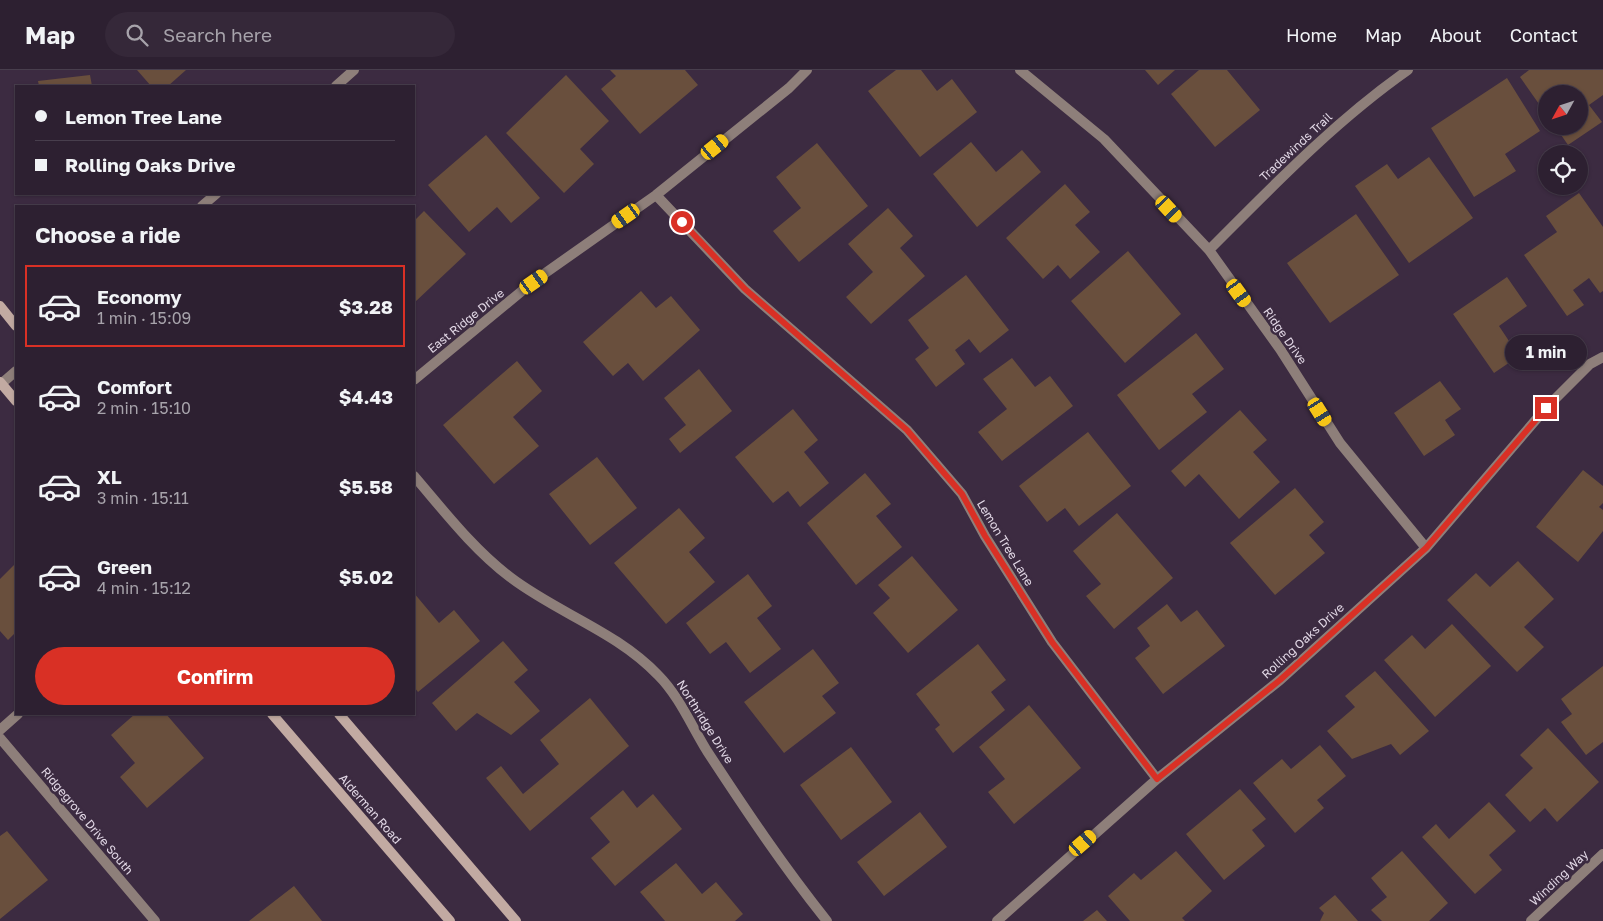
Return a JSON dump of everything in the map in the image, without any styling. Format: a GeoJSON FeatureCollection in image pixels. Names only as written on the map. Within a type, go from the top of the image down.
{"type":"FeatureCollection","features":[{"type":"Feature","properties":{"kind":"main road"},"geometry":{"type":"LineString","coordinates":[[0,306],[15,325]]}},
{"type":"Feature","properties":{"kind":"main road"},"geometry":{"type":"LineString","coordinates":[[1,383],[15,400]]}},
{"type":"Feature","properties":{"kind":"main road","name":"Alderman Road"},"geometry":{"type":"LineString","coordinates":[[273,715],[450,921]]}},
{"type":"Feature","properties":{"kind":"main road"},"geometry":{"type":"LineString","coordinates":[[340,715],[516,921]]}},
{"type":"Feature","properties":{"kind":"street"},"geometry":{"type":"LineString","coordinates":[[337,85],[354,70]]}},
{"type":"Feature","properties":{"kind":"street"},"geometry":{"type":"LineString","coordinates":[[656,195],[789,88],[807,70]]}},
{"type":"Feature","properties":{"kind":"street","name":"Ridge Drive"},"geometry":{"type":"LineString","coordinates":[[1020,70],[1104,139],[1208,250],[1280,349],[1340,443],[1426,548]]}},
{"type":"Feature","properties":{"kind":"street","name":"Tradewinds Trail"},"geometry":{"type":"LineString","coordinates":[[1208,250],[1317,142],[1372,96],[1408,70]]}},
{"type":"Feature","properties":{"kind":"street"},"geometry":{"type":"LineString","coordinates":[[203,205],[215,195]]}},
{"type":"Feature","properties":{"kind":"street","name":"East Ridge Drive"},"geometry":{"type":"LineString","coordinates":[[415,379],[534,282],[656,195]]}},
{"type":"Feature","properties":{"kind":"street","name":"Lemon Tree Lane"},"geometry":{"type":"LineString","coordinates":[[656,195],[745,289],[907,430],[962,494],[985,536],[1052,642],[1157,779]]}},
{"type":"Feature","properties":{"kind":"street","name":"Rolling Oaks Drive"},"geometry":{"type":"LineString","coordinates":[[997,921],[1157,779],[1280,680],[1426,548],[1546,408],[1590,364],[1603,357]]}},
{"type":"Feature","properties":{"kind":"street"},"geometry":{"type":"LineString","coordinates":[[1,383],[15,372]]}},
{"type":"Feature","properties":{"kind":"street","name":"Northridge Drive"},"geometry":{"type":"LineString","coordinates":[[415,477],[472,544],[511,578],[635,652],[660,676],[678,699],[706,748],[785,869],[827,921]]}},
{"type":"Feature","properties":{"kind":"street"},"geometry":{"type":"LineString","coordinates":[[0,730],[17,715]]}},
{"type":"Feature","properties":{"kind":"street","name":"Ridgegrove Drive South"},"geometry":{"type":"LineString","coordinates":[[0,738],[155,921]]}},
{"type":"Feature","properties":{"kind":"street","name":"Winding Way"},"geometry":{"type":"LineString","coordinates":[[1531,921],[1603,854]]}},
{"type":"Feature","properties":{"kind":"building"},"geometry":{"type":"Polygon","coordinates":[[[137,70],[186,70],[169,85],[150,85],[137,70]]]}},
{"type":"Feature","properties":{"kind":"building"},"geometry":{"type":"Polygon","coordinates":[[[610,70],[685,70],[698,85],[640,134],[601,89],[616,76],[610,70]]]}},
{"type":"Feature","properties":{"kind":"building"},"geometry":{"type":"Polygon","coordinates":[[[896,70],[921,70],[937,91],[952,79],[977,112],[920,157],[868,91],[896,70]]]}},
{"type":"Feature","properties":{"kind":"building"},"geometry":{"type":"Polygon","coordinates":[[[1145,70],[1175,70],[1158,85],[1145,70]]]}},
{"type":"Feature","properties":{"kind":"building"},"geometry":{"type":"Polygon","coordinates":[[[1199,70],[1227,70],[1260,110],[1215,147],[1171,94],[1199,70]]]}},
{"type":"Feature","properties":{"kind":"building"},"geometry":{"type":"Polygon","coordinates":[[[1529,70],[1603,70],[1603,95],[1589,105],[1602,122],[1588,131],[1588,85],[1538,85],[1538,103],[1520,77],[1529,70]]]}},
{"type":"Feature","properties":{"kind":"building"},"geometry":{"type":"Polygon","coordinates":[[[90,75],[92,85],[39,85],[38,81],[90,75]]]}},
{"type":"Feature","properties":{"kind":"building"},"geometry":{"type":"Polygon","coordinates":[[[566,75],[609,121],[580,149],[594,164],[564,193],[506,133],[566,75]]]}},
{"type":"Feature","properties":{"kind":"building"},"geometry":{"type":"Polygon","coordinates":[[[1507,78],[1538,128],[1538,132],[1505,154],[1516,171],[1474,197],[1431,128],[1507,78]]]}},
{"type":"Feature","properties":{"kind":"building"},"geometry":{"type":"Polygon","coordinates":[[[486,135],[540,198],[511,223],[497,207],[469,232],[428,185],[486,135]]]}},
{"type":"Feature","properties":{"kind":"building"},"geometry":{"type":"Polygon","coordinates":[[[1561,135],[1583,135],[1568,145],[1561,135]]]}},
{"type":"Feature","properties":{"kind":"building"},"geometry":{"type":"Polygon","coordinates":[[[971,142],[996,172],[1022,150],[1041,172],[977,227],[933,174],[971,142]]]}},
{"type":"Feature","properties":{"kind":"building"},"geometry":{"type":"Polygon","coordinates":[[[817,143],[868,206],[799,262],[773,231],[801,208],[776,177],[817,143]]]}},
{"type":"Feature","properties":{"kind":"building"},"geometry":{"type":"Polygon","coordinates":[[[1429,157],[1473,218],[1409,263],[1355,186],[1387,164],[1398,179],[1429,157]]]}},
{"type":"Feature","properties":{"kind":"building"},"geometry":{"type":"Polygon","coordinates":[[[1065,184],[1090,212],[1075,225],[1100,252],[1070,279],[1058,265],[1043,279],[1006,238],[1065,184]]]}},
{"type":"Feature","properties":{"kind":"building"},"geometry":{"type":"Polygon","coordinates":[[[1576,195],[1580,195],[1603,227],[1603,291],[1600,293],[1589,278],[1573,290],[1584,305],[1567,316],[1524,255],[1557,232],[1546,216],[1576,195]]]}},
{"type":"Feature","properties":{"kind":"building"},"geometry":{"type":"Polygon","coordinates":[[[888,208],[913,236],[900,248],[925,276],[871,324],[846,297],[873,272],[848,244],[888,208]]]}},
{"type":"Feature","properties":{"kind":"building"},"geometry":{"type":"Polygon","coordinates":[[[424,211],[466,254],[415,302],[415,220],[424,211]]]}},
{"type":"Feature","properties":{"kind":"building"},"geometry":{"type":"Polygon","coordinates":[[[1356,214],[1399,275],[1330,323],[1287,263],[1356,214]]]}},
{"type":"Feature","properties":{"kind":"building"},"geometry":{"type":"Polygon","coordinates":[[[1128,251],[1181,314],[1125,363],[1071,301],[1128,251]]]}},
{"type":"Feature","properties":{"kind":"building"},"geometry":{"type":"Polygon","coordinates":[[[966,275],[1009,330],[980,353],[969,339],[955,350],[965,364],[936,387],[915,359],[929,348],[908,320],[966,275]]]}},
{"type":"Feature","properties":{"kind":"building"},"geometry":{"type":"Polygon","coordinates":[[[1507,277],[1527,306],[1499,326],[1519,356],[1494,373],[1453,314],[1507,277]]]}},
{"type":"Feature","properties":{"kind":"building"},"geometry":{"type":"Polygon","coordinates":[[[641,291],[656,308],[671,296],[700,330],[643,381],[628,363],[613,376],[583,342],[641,291]]]}},
{"type":"Feature","properties":{"kind":"building"},"geometry":{"type":"Polygon","coordinates":[[[1196,333],[1224,369],[1192,394],[1207,412],[1159,450],[1117,395],[1196,333]]]}},
{"type":"Feature","properties":{"kind":"building"},"geometry":{"type":"Polygon","coordinates":[[[1012,358],[1035,387],[1050,376],[1073,406],[1002,461],[978,432],[1007,409],[983,379],[1012,358]]]}},
{"type":"Feature","properties":{"kind":"building"},"geometry":{"type":"Polygon","coordinates":[[[517,361],[542,391],[513,417],[539,446],[494,484],[443,425],[517,361]]]}},
{"type":"Feature","properties":{"kind":"building"},"geometry":{"type":"Polygon","coordinates":[[[699,369],[732,411],[680,453],[669,439],[686,425],[664,398],[699,369]]]}},
{"type":"Feature","properties":{"kind":"building"},"geometry":{"type":"Polygon","coordinates":[[[1440,381],[1461,409],[1445,420],[1455,435],[1424,456],[1394,413],[1440,381]]]}},
{"type":"Feature","properties":{"kind":"building"},"geometry":{"type":"Polygon","coordinates":[[[793,409],[818,440],[804,452],[829,483],[800,507],[788,491],[773,503],[735,457],[793,409]]]}},
{"type":"Feature","properties":{"kind":"building"},"geometry":{"type":"Polygon","coordinates":[[[1240,410],[1267,440],[1253,452],[1280,482],[1239,519],[1199,474],[1185,487],[1171,471],[1240,410]]]}},
{"type":"Feature","properties":{"kind":"building"},"geometry":{"type":"Polygon","coordinates":[[[1088,432],[1131,486],[1079,526],[1065,508],[1047,522],[1019,486],[1088,432]]]}},
{"type":"Feature","properties":{"kind":"building"},"geometry":{"type":"Polygon","coordinates":[[[597,457],[637,508],[590,545],[549,494],[597,457]]]}},
{"type":"Feature","properties":{"kind":"building"},"geometry":{"type":"Polygon","coordinates":[[[1583,470],[1603,486],[1603,503],[1599,507],[1603,510],[1603,531],[1578,562],[1536,527],[1583,470]]]}},
{"type":"Feature","properties":{"kind":"building"},"geometry":{"type":"Polygon","coordinates":[[[865,473],[891,504],[876,516],[902,547],[856,585],[807,523],[865,473]]]}},
{"type":"Feature","properties":{"kind":"building"},"geometry":{"type":"Polygon","coordinates":[[[1295,488],[1324,522],[1309,535],[1325,553],[1275,595],[1230,543],[1295,488]]]}},
{"type":"Feature","properties":{"kind":"building"},"geometry":{"type":"Polygon","coordinates":[[[679,508],[705,538],[689,552],[715,582],[666,624],[614,563],[679,508]]]}},
{"type":"Feature","properties":{"kind":"building"},"geometry":{"type":"Polygon","coordinates":[[[1117,513],[1173,578],[1114,629],[1086,596],[1101,584],[1073,551],[1117,513]]]}},
{"type":"Feature","properties":{"kind":"building"},"geometry":{"type":"Polygon","coordinates":[[[912,556],[958,610],[908,653],[873,613],[890,598],[878,585],[912,556]]]}},
{"type":"Feature","properties":{"kind":"building"},"geometry":{"type":"Polygon","coordinates":[[[1518,561],[1554,599],[1524,627],[1544,647],[1517,672],[1447,600],[1476,573],[1490,587],[1518,561]]]}},
{"type":"Feature","properties":{"kind":"building"},"geometry":{"type":"Polygon","coordinates":[[[15,564],[15,633],[8,640],[0,631],[0,579],[15,564]]]}},
{"type":"Feature","properties":{"kind":"building"},"geometry":{"type":"Polygon","coordinates":[[[748,574],[772,606],[757,618],[781,649],[750,673],[726,642],[710,654],[686,623],[748,574]]]}},
{"type":"Feature","properties":{"kind":"building"},"geometry":{"type":"Polygon","coordinates":[[[415,594],[439,623],[454,610],[480,641],[418,692],[415,688],[415,594]]]}},
{"type":"Feature","properties":{"kind":"building"},"geometry":{"type":"Polygon","coordinates":[[[1167,604],[1181,622],[1197,610],[1225,646],[1163,694],[1135,658],[1150,646],[1137,628],[1167,604]]]}},
{"type":"Feature","properties":{"kind":"building"},"geometry":{"type":"Polygon","coordinates":[[[1452,624],[1491,666],[1435,717],[1384,660],[1412,635],[1425,649],[1452,624]]]}},
{"type":"Feature","properties":{"kind":"building"},"geometry":{"type":"Polygon","coordinates":[[[503,641],[528,670],[514,682],[540,711],[511,735],[477,713],[456,731],[432,703],[503,641]]]}},
{"type":"Feature","properties":{"kind":"building"},"geometry":{"type":"Polygon","coordinates":[[[978,644],[1006,680],[991,692],[1005,710],[953,753],[935,729],[940,725],[916,694],[978,644]]]}},
{"type":"Feature","properties":{"kind":"building"},"geometry":{"type":"Polygon","coordinates":[[[813,649],[839,683],[822,696],[836,713],[784,753],[744,702],[813,649]]]}},
{"type":"Feature","properties":{"kind":"building"},"geometry":{"type":"Polygon","coordinates":[[[1603,666],[1603,742],[1586,755],[1561,722],[1572,714],[1561,699],[1603,666]]]}},
{"type":"Feature","properties":{"kind":"building"},"geometry":{"type":"Polygon","coordinates":[[[1375,671],[1429,731],[1400,755],[1391,744],[1352,759],[1327,731],[1355,707],[1345,696],[1375,671]]]}},
{"type":"Feature","properties":{"kind":"building"},"geometry":{"type":"Polygon","coordinates":[[[590,698],[629,746],[530,831],[486,778],[501,766],[523,794],[559,764],[540,740],[590,698]]]}},
{"type":"Feature","properties":{"kind":"building"},"geometry":{"type":"Polygon","coordinates":[[[1029,705],[1081,768],[1014,824],[988,792],[1005,779],[979,747],[1029,705]]]}},
{"type":"Feature","properties":{"kind":"building"},"geometry":{"type":"Polygon","coordinates":[[[134,715],[167,715],[204,758],[147,808],[120,777],[135,763],[111,735],[134,715]]]}},
{"type":"Feature","properties":{"kind":"building"},"geometry":{"type":"Polygon","coordinates":[[[1548,728],[1599,782],[1557,822],[1545,808],[1530,822],[1505,795],[1533,768],[1520,755],[1548,728]]]}},
{"type":"Feature","properties":{"kind":"building"},"geometry":{"type":"Polygon","coordinates":[[[1320,745],[1346,776],[1317,800],[1324,808],[1295,833],[1253,783],[1282,759],[1291,769],[1320,745]]]}},
{"type":"Feature","properties":{"kind":"building"},"geometry":{"type":"Polygon","coordinates":[[[851,747],[892,802],[841,840],[800,785],[851,747]]]}},
{"type":"Feature","properties":{"kind":"building"},"geometry":{"type":"Polygon","coordinates":[[[1240,789],[1266,819],[1252,830],[1265,846],[1224,880],[1186,834],[1240,789]]]}},
{"type":"Feature","properties":{"kind":"building"},"geometry":{"type":"Polygon","coordinates":[[[623,790],[637,808],[653,794],[682,829],[615,886],[591,858],[610,842],[590,818],[623,790]]]}},
{"type":"Feature","properties":{"kind":"building"},"geometry":{"type":"Polygon","coordinates":[[[1489,802],[1516,831],[1489,855],[1502,870],[1475,894],[1422,837],[1436,824],[1449,839],[1489,802]]]}},
{"type":"Feature","properties":{"kind":"building"},"geometry":{"type":"Polygon","coordinates":[[[920,812],[947,847],[884,896],[857,862],[920,812]]]}},
{"type":"Feature","properties":{"kind":"building"},"geometry":{"type":"Polygon","coordinates":[[[7,831],[48,880],[0,919],[0,836],[7,831]]]}},
{"type":"Feature","properties":{"kind":"building"},"geometry":{"type":"Polygon","coordinates":[[[1176,851],[1212,891],[1182,918],[1185,921],[1130,921],[1108,896],[1134,873],[1141,880],[1176,851]]]}},
{"type":"Feature","properties":{"kind":"building"},"geometry":{"type":"Polygon","coordinates":[[[1402,851],[1448,903],[1429,921],[1382,921],[1371,910],[1387,897],[1371,878],[1402,851]]]}},
{"type":"Feature","properties":{"kind":"building"},"geometry":{"type":"Polygon","coordinates":[[[676,863],[702,894],[716,882],[743,914],[735,921],[665,921],[640,892],[676,863]]]}},
{"type":"Feature","properties":{"kind":"building"},"geometry":{"type":"Polygon","coordinates":[[[294,886],[322,921],[249,921],[294,886]]]}},
{"type":"Feature","properties":{"kind":"building"},"geometry":{"type":"Polygon","coordinates":[[[1335,895],[1358,921],[1320,921],[1324,913],[1319,908],[1335,895]]]}},
{"type":"Feature","properties":{"kind":"building"},"geometry":{"type":"Polygon","coordinates":[[[1097,910],[1107,921],[1083,921],[1097,910]]]}},
{"type":"Feature","properties":{"kind":"route"},"geometry":{"type":"LineString","coordinates":[[682,222],[745,289],[907,430],[962,494],[985,536],[1052,642],[1157,779],[1280,680],[1426,548],[1546,408]]}}]}
